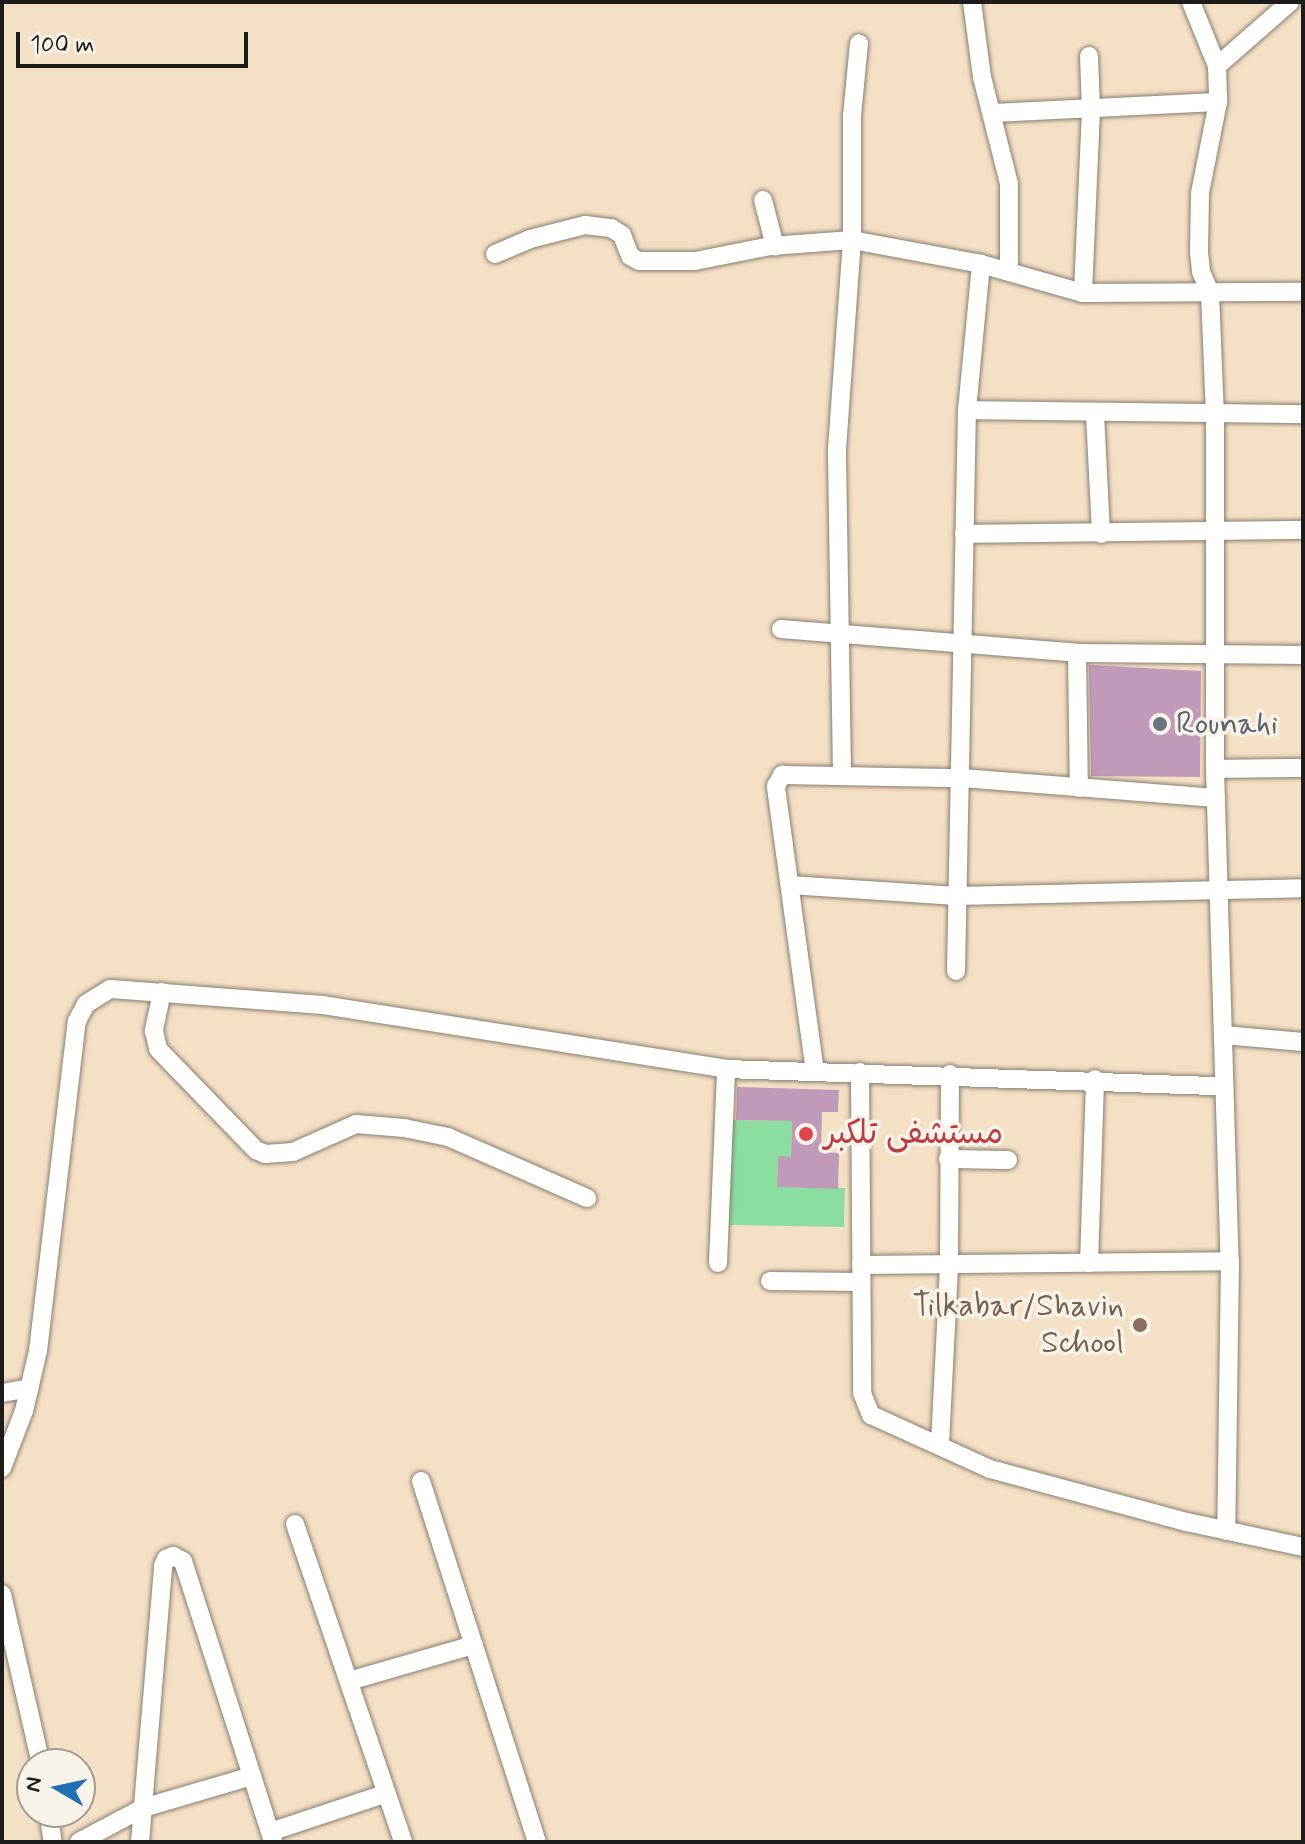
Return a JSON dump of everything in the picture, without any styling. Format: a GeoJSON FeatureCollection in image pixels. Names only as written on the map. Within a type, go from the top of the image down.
{"type":"FeatureCollection","features":[{"type":"Feature","properties":{"kind":"street"},"geometry":{"type":"LineString","coordinates":[[972,2],[982,77],[1009,184],[1009,271]]}},
{"type":"Feature","properties":{"kind":"street"},"geometry":{"type":"LineString","coordinates":[[1191,2],[1217,66],[1218,102],[1200,193],[1199,252],[1201,272],[1210,292],[1215,416],[1215,769],[1230,1261],[1226,1531]]}},
{"type":"Feature","properties":{"kind":"street"},"geometry":{"type":"LineString","coordinates":[[1217,66],[1290,2]]}},
{"type":"Feature","properties":{"kind":"street"},"geometry":{"type":"LineString","coordinates":[[842,774],[837,449],[852,240],[852,116],[859,43]]}},
{"type":"Feature","properties":{"kind":"street"},"geometry":{"type":"LineString","coordinates":[[1083,293],[1091,110],[1089,56]]}},
{"type":"Feature","properties":{"kind":"street"},"geometry":{"type":"LineString","coordinates":[[992,113],[1218,102]]}},
{"type":"Feature","properties":{"kind":"street"},"geometry":{"type":"LineString","coordinates":[[763,200],[775,246]]}},
{"type":"Feature","properties":{"kind":"street"},"geometry":{"type":"LineString","coordinates":[[495,254],[530,239],[585,225],[611,228],[622,235],[630,256],[639,261],[695,261],[775,246],[852,240],[981,264],[1083,293],[1303,292]]}},
{"type":"Feature","properties":{"kind":"street"},"geometry":{"type":"LineString","coordinates":[[956,971],[967,410],[981,264]]}},
{"type":"Feature","properties":{"kind":"street"},"geometry":{"type":"LineString","coordinates":[[967,410],[1215,416],[1303,414]]}},
{"type":"Feature","properties":{"kind":"street"},"geometry":{"type":"LineString","coordinates":[[1095,414],[1101,534]]}},
{"type":"Feature","properties":{"kind":"street"},"geometry":{"type":"LineString","coordinates":[[964,534],[1303,530]]}},
{"type":"Feature","properties":{"kind":"street"},"geometry":{"type":"LineString","coordinates":[[781,629],[839,637],[1077,653],[1303,655]]}},
{"type":"Feature","properties":{"kind":"street"},"geometry":{"type":"LineString","coordinates":[[1077,653],[1079,788]]}},
{"type":"Feature","properties":{"kind":"street"},"geometry":{"type":"LineString","coordinates":[[1215,769],[1303,768]]}},
{"type":"Feature","properties":{"kind":"street"},"geometry":{"type":"LineString","coordinates":[[815,1072],[777,782],[789,773],[962,778],[1216,798]]}},
{"type":"Feature","properties":{"kind":"street"},"geometry":{"type":"LineString","coordinates":[[790,885],[957,896],[1219,887],[1303,888]]}},
{"type":"Feature","properties":{"kind":"street"},"geometry":{"type":"LineString","coordinates":[[2,1468],[17,1433],[30,1388],[41,1332],[77,1021],[86,1004],[110,989],[323,1005],[726,1069],[950,1074],[1224,1086]]}},
{"type":"Feature","properties":{"kind":"street"},"geometry":{"type":"LineString","coordinates":[[162,992],[154,1031],[158,1049],[256,1150],[265,1154],[293,1152],[356,1124],[404,1128],[448,1137],[587,1198]]}},
{"type":"Feature","properties":{"kind":"street"},"geometry":{"type":"LineString","coordinates":[[1224,1035],[1303,1042]]}},
{"type":"Feature","properties":{"kind":"street"},"geometry":{"type":"LineString","coordinates":[[718,1263],[726,1069]]}},
{"type":"Feature","properties":{"kind":"street"},"geometry":{"type":"LineString","coordinates":[[860,1072],[865,1406],[884,1422],[940,1444],[990,1469],[1226,1531],[1303,1547]]}},
{"type":"Feature","properties":{"kind":"street"},"geometry":{"type":"LineString","coordinates":[[940,1444],[949,1264],[950,1074]]}},
{"type":"Feature","properties":{"kind":"street"},"geometry":{"type":"LineString","coordinates":[[1089,1263],[1095,1079]]}},
{"type":"Feature","properties":{"kind":"street"},"geometry":{"type":"LineString","coordinates":[[948,1159],[1008,1160]]}},
{"type":"Feature","properties":{"kind":"street"},"geometry":{"type":"LineString","coordinates":[[770,1281],[949,1264],[1230,1261]]}},
{"type":"Feature","properties":{"kind":"street"},"geometry":{"type":"LineString","coordinates":[[2,1393],[30,1388]]}},
{"type":"Feature","properties":{"kind":"street"},"geometry":{"type":"LineString","coordinates":[[421,1481],[537,1842]]}},
{"type":"Feature","properties":{"kind":"street"},"geometry":{"type":"LineString","coordinates":[[295,1524],[403,1842]]}},
{"type":"Feature","properties":{"kind":"street"},"geometry":{"type":"LineString","coordinates":[[142,1838],[163,1566],[166,1559],[173,1556],[183,1561],[272,1837],[387,1793]]}},
{"type":"Feature","properties":{"kind":"street"},"geometry":{"type":"LineString","coordinates":[[2,1594],[37,1748]]}},
{"type":"Feature","properties":{"kind":"street"},"geometry":{"type":"LineString","coordinates":[[349,1681],[474,1645]]}},
{"type":"Feature","properties":{"kind":"street"},"geometry":{"type":"LineString","coordinates":[[79,1842],[143,1808],[252,1776]]}},
{"type":"Feature","properties":{"kind":"green space"},"geometry":{"type":"Polygon","coordinates":[[[731,1120],[792,1121],[791,1157],[778,1157],[777,1187],[845,1188],[844,1227],[729,1225],[731,1120]]]}},
{"type":"Feature","properties":{"kind":"building"},"geometry":{"type":"Polygon","coordinates":[[[1089,665],[1201,671],[1200,777],[1091,776],[1089,665]]]}},
{"type":"Feature","properties":{"kind":"building"},"geometry":{"type":"Polygon","coordinates":[[[737,1087],[839,1090],[838,1112],[822,1112],[821,1152],[839,1153],[838,1189],[777,1187],[778,1156],[791,1157],[792,1121],[736,1120],[737,1087]]]}},
{"type":"Feature","properties":{"kind":"place","name":"Rounahi"},"geometry":{"type":"Point","coordinates":[1160,724]}},
{"type":"Feature","properties":{"kind":"place","name":"مستشفى تلكبر"},"geometry":{"type":"Point","coordinates":[806,1134]}},
{"type":"Feature","properties":{"kind":"place","name":"Tilkabar/Shavin School"},"geometry":{"type":"Point","coordinates":[1140,1325]}}]}
